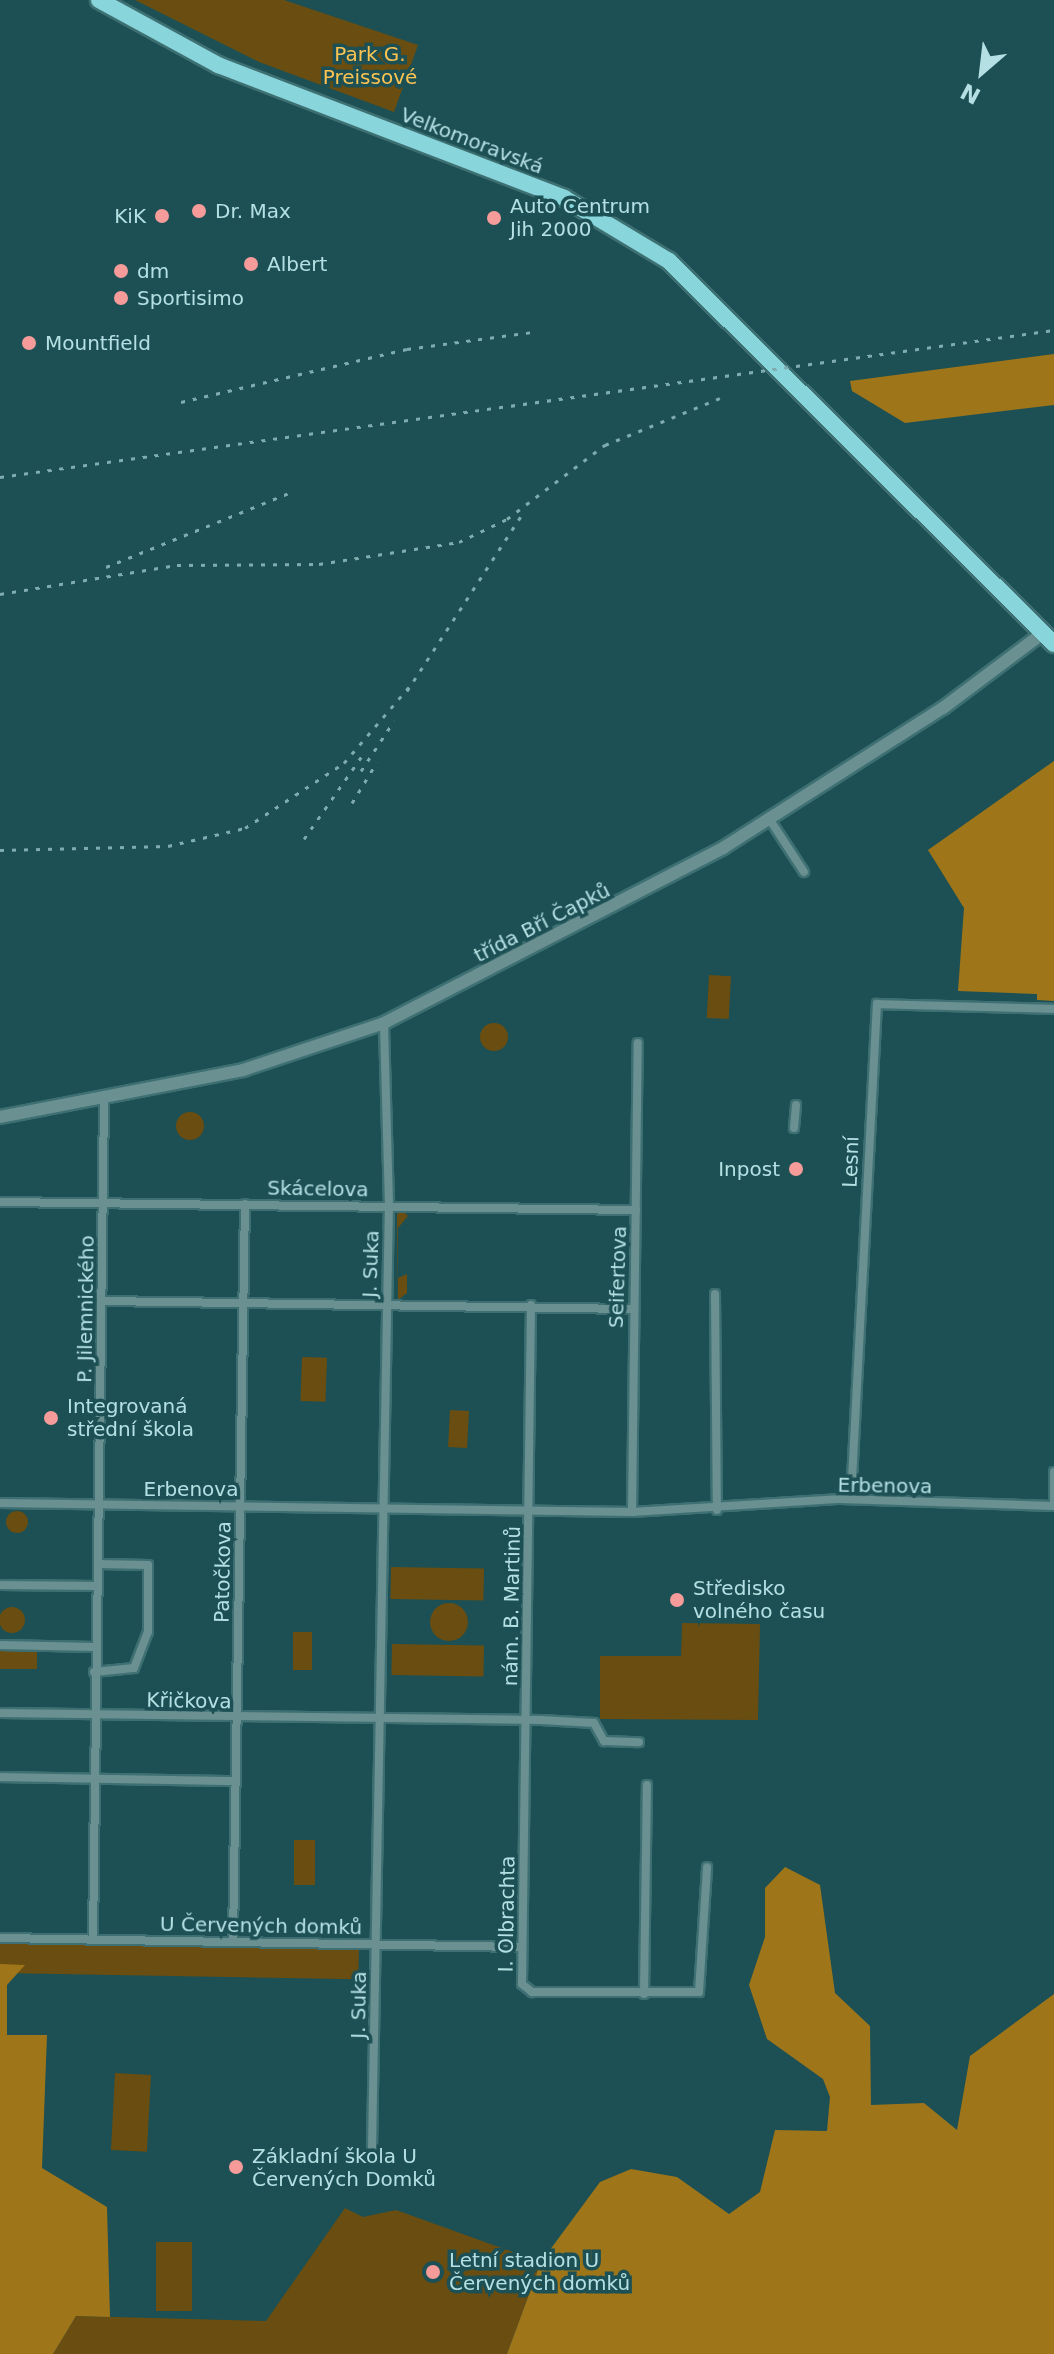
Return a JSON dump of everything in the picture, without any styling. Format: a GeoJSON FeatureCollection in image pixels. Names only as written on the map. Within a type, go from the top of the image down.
{"type":"FeatureCollection","features":[{"type":"Feature","properties":{"kind":"main road","name":"Velkomoravská"},"geometry":{"type":"LineString","coordinates":[[99,0],[218,65],[583,208],[669,261],[759,345],[1048,639]]}},
{"type":"Feature","properties":{"kind":"street","name":"třída Bří Čapků"},"geometry":{"type":"LineString","coordinates":[[0,1117],[104,1102],[243,1070],[384,1023],[620,907],[770,820],[1048,639]]}},
{"type":"Feature","properties":{"kind":"street"},"geometry":{"type":"LineString","coordinates":[[770,820],[804,872]]}},
{"type":"Feature","properties":{"kind":"street","name":"Lesní"},"geometry":{"type":"LineString","coordinates":[[851,1499],[877,1004],[1054,1009]]}},
{"type":"Feature","properties":{"kind":"street","name":"J. Suka"},"geometry":{"type":"LineString","coordinates":[[381,1507],[389,1205],[384,1023]]}},
{"type":"Feature","properties":{"kind":"street","name":"Seifertova"},"geometry":{"type":"LineString","coordinates":[[632,1512],[632,1309],[638,1043]]}},
{"type":"Feature","properties":{"kind":"street","name":"P. Jilemnického"},"geometry":{"type":"LineString","coordinates":[[93,1940],[94,1672],[103,1301],[104,1102]]}},
{"type":"Feature","properties":{"kind":"street"},"geometry":{"type":"LineString","coordinates":[[794,1128],[796,1105]]}},
{"type":"Feature","properties":{"kind":"street","name":"Skácelova"},"geometry":{"type":"LineString","coordinates":[[0,1202],[636,1210]]}},
{"type":"Feature","properties":{"kind":"street","name":"Patočkova"},"geometry":{"type":"LineString","coordinates":[[233,1941],[245,1204]]}},
{"type":"Feature","properties":{"kind":"street"},"geometry":{"type":"LineString","coordinates":[[715,1294],[717,1510]]}},
{"type":"Feature","properties":{"kind":"street"},"geometry":{"type":"LineString","coordinates":[[103,1301],[531,1305],[632,1309]]}},
{"type":"Feature","properties":{"kind":"street"},"geometry":{"type":"LineString","coordinates":[[529,1510],[531,1305]]}},
{"type":"Feature","properties":{"kind":"street"},"geometry":{"type":"LineString","coordinates":[[1054,1472],[1054,1506]]}},
{"type":"Feature","properties":{"kind":"street","name":"Erbenova"},"geometry":{"type":"LineString","coordinates":[[529,1510],[717,1510],[851,1499],[1054,1506]]}},
{"type":"Feature","properties":{"kind":"street","name":"Erbenova"},"geometry":{"type":"LineString","coordinates":[[0,1503],[381,1507]]}},
{"type":"Feature","properties":{"kind":"street"},"geometry":{"type":"LineString","coordinates":[[381,1507],[377,1718],[594,1723],[604,1741],[639,1742]]}},
{"type":"Feature","properties":{"kind":"street","name":"nám. B. Martinů"},"geometry":{"type":"LineString","coordinates":[[381,1507],[529,1510],[527,1720]]}},
{"type":"Feature","properties":{"kind":"street"},"geometry":{"type":"LineString","coordinates":[[94,1672],[134,1668],[148,1632],[148,1565],[98,1564]]}},
{"type":"Feature","properties":{"kind":"street"},"geometry":{"type":"LineString","coordinates":[[0,1585],[97,1586]]}},
{"type":"Feature","properties":{"kind":"street"},"geometry":{"type":"LineString","coordinates":[[0,1645],[95,1647]]}},
{"type":"Feature","properties":{"kind":"street","name":"Křičkova"},"geometry":{"type":"LineString","coordinates":[[0,1713],[377,1718]]}},
{"type":"Feature","properties":{"kind":"street","name":"J. Suka"},"geometry":{"type":"LineString","coordinates":[[372,2148],[377,1718]]}},
{"type":"Feature","properties":{"kind":"street","name":"I. Olbrachta"},"geometry":{"type":"LineString","coordinates":[[527,1720],[522,1984],[532,1992],[692,1994],[702,1986],[707,1867]]}},
{"type":"Feature","properties":{"kind":"street"},"geometry":{"type":"LineString","coordinates":[[0,1777],[236,1781]]}},
{"type":"Feature","properties":{"kind":"street"},"geometry":{"type":"LineString","coordinates":[[644,1994],[647,1785]]}},
{"type":"Feature","properties":{"kind":"street","name":"U Červených domků"},"geometry":{"type":"LineString","coordinates":[[0,1938],[522,1947]]}},
{"type":"Feature","properties":{"kind":"green space","name":"Park G. Preissové"},"geometry":{"type":"Polygon","coordinates":[[[135,0],[284,0],[418,45],[394,112],[259,62],[135,0]]]}},
{"type":"Feature","properties":{"kind":"green space"},"geometry":{"type":"Polygon","coordinates":[[[709,975],[731,976],[729,1019],[707,1018],[709,975]]]}},
{"type":"Feature","properties":{"kind":"green space"},"geometry":{"type":"Polygon","coordinates":[[[494,1023],[504,1027],[508,1037],[504,1047],[494,1051],[484,1047],[480,1037],[484,1027],[494,1023]]]}},
{"type":"Feature","properties":{"kind":"green space"},"geometry":{"type":"Polygon","coordinates":[[[190,1112],[200,1116],[204,1126],[200,1136],[190,1140],[180,1136],[176,1126],[180,1116],[190,1112]]]}},
{"type":"Feature","properties":{"kind":"green space"},"geometry":{"type":"Polygon","coordinates":[[[402,1210],[408,1216],[398,1228],[398,1278],[407,1274],[407,1293],[398,1300],[397,1214],[402,1210]]]}},
{"type":"Feature","properties":{"kind":"green space"},"geometry":{"type":"Polygon","coordinates":[[[302,1357],[327,1358],[325,1402],[300,1401],[302,1357]]]}},
{"type":"Feature","properties":{"kind":"green space"},"geometry":{"type":"Polygon","coordinates":[[[450,1410],[469,1411],[467,1448],[448,1447],[450,1410]]]}},
{"type":"Feature","properties":{"kind":"green space"},"geometry":{"type":"Polygon","coordinates":[[[13,1511],[21,1511],[28,1522],[21,1533],[13,1533],[6,1526],[6,1518],[13,1511]]]}},
{"type":"Feature","properties":{"kind":"green space"},"geometry":{"type":"Polygon","coordinates":[[[391,1567],[484,1569],[483,1601],[390,1599],[391,1567]]]}},
{"type":"Feature","properties":{"kind":"green space"},"geometry":{"type":"Polygon","coordinates":[[[449,1603],[463,1608],[468,1622],[463,1636],[449,1641],[435,1636],[430,1622],[435,1608],[449,1603]]]}},
{"type":"Feature","properties":{"kind":"green space"},"geometry":{"type":"Polygon","coordinates":[[[12,1607],[21,1611],[25,1620],[21,1629],[12,1633],[3,1629],[-1,1620],[3,1611],[12,1607]]]}},
{"type":"Feature","properties":{"kind":"green space"},"geometry":{"type":"Polygon","coordinates":[[[682,1623],[760,1624],[758,1720],[600,1719],[600,1656],[681,1656],[682,1623]]]}},
{"type":"Feature","properties":{"kind":"green space"},"geometry":{"type":"Polygon","coordinates":[[[293,1632],[312,1632],[312,1670],[293,1670],[293,1632]]]}},
{"type":"Feature","properties":{"kind":"green space"},"geometry":{"type":"Polygon","coordinates":[[[392,1644],[484,1646],[483,1677],[391,1675],[392,1644]]]}},
{"type":"Feature","properties":{"kind":"green space"},"geometry":{"type":"Polygon","coordinates":[[[0,1649],[37,1649],[37,1669],[0,1669],[0,1649]]]}},
{"type":"Feature","properties":{"kind":"green space"},"geometry":{"type":"Polygon","coordinates":[[[294,1840],[315,1840],[315,1885],[294,1885],[294,1840]]]}},
{"type":"Feature","properties":{"kind":"green space"},"geometry":{"type":"Polygon","coordinates":[[[0,1941],[359,1947],[358,1979],[0,1973],[0,1941]]]}},
{"type":"Feature","properties":{"kind":"green space"},"geometry":{"type":"Polygon","coordinates":[[[115,2073],[151,2075],[147,2152],[111,2150],[115,2073]]]}},
{"type":"Feature","properties":{"kind":"green space","name":"Letní stadion U Červených domků"},"geometry":{"type":"Polygon","coordinates":[[[345,2208],[363,2217],[396,2210],[541,2262],[507,2354],[53,2354],[76,2316],[266,2321],[345,2208]]]}},
{"type":"Feature","properties":{"kind":"green space"},"geometry":{"type":"Polygon","coordinates":[[[156,2242],[192,2242],[192,2311],[156,2311],[156,2242]]]}},
{"type":"Feature","properties":{"kind":"shaded area"},"geometry":{"type":"Polygon","coordinates":[[[1054,354],[1054,405],[905,423],[852,391],[850,381],[1054,354]]]}},
{"type":"Feature","properties":{"kind":"shaded area"},"geometry":{"type":"Polygon","coordinates":[[[1054,761],[1054,1001],[1037,1000],[1037,994],[958,991],[964,908],[928,850],[1054,761]]]}},
{"type":"Feature","properties":{"kind":"shaded area"},"geometry":{"type":"Polygon","coordinates":[[[785,1867],[820,1885],[835,1993],[870,2026],[871,2105],[924,2103],[957,2130],[970,2056],[1054,1994],[1054,2354],[507,2354],[541,2262],[600,2182],[631,2169],[677,2177],[729,2214],[760,2192],[775,2130],[827,2131],[830,2097],[823,2079],[767,2039],[749,1985],[765,1937],[765,1888],[785,1867]]]}},
{"type":"Feature","properties":{"kind":"shaded area"},"geometry":{"type":"Polygon","coordinates":[[[0,1964],[25,1965],[7,1985],[7,2035],[47,2035],[42,2168],[107,2207],[110,2317],[76,2316],[53,2354],[0,2354],[0,1964]]]}},
{"type":"Feature","properties":{"kind":"railway"},"geometry":{"type":"LineString","coordinates":[[0,477],[1054,330]]}},
{"type":"Feature","properties":{"kind":"railway"},"geometry":{"type":"LineString","coordinates":[[181,402],[407,349],[532,332]]}},
{"type":"Feature","properties":{"kind":"railway"},"geometry":{"type":"LineString","coordinates":[[0,594],[177,565],[319,564],[459,542],[507,519],[605,445],[720,398]]}},
{"type":"Feature","properties":{"kind":"railway"},"geometry":{"type":"LineString","coordinates":[[106,567],[292,492]]}},
{"type":"Feature","properties":{"kind":"railway"},"geometry":{"type":"LineString","coordinates":[[407,691],[523,513]]}},
{"type":"Feature","properties":{"kind":"railway"},"geometry":{"type":"LineString","coordinates":[[0,850],[168,846],[245,828],[344,763],[414,681]]}},
{"type":"Feature","properties":{"kind":"railway"},"geometry":{"type":"LineString","coordinates":[[361,771],[394,721]]}},
{"type":"Feature","properties":{"kind":"railway"},"geometry":{"type":"LineString","coordinates":[[304,839],[362,756]]}},
{"type":"Feature","properties":{"kind":"railway"},"geometry":{"type":"LineString","coordinates":[[352,803],[377,762]]}},
{"type":"Feature","properties":{"kind":"place","name":"Dr. Max"},"geometry":{"type":"Point","coordinates":[199,211]}},
{"type":"Feature","properties":{"kind":"place","name":"KiK"},"geometry":{"type":"Point","coordinates":[162,216]}},
{"type":"Feature","properties":{"kind":"place","name":"Auto Centrum Jih 2000"},"geometry":{"type":"Point","coordinates":[494,218]}},
{"type":"Feature","properties":{"kind":"place","name":"Albert"},"geometry":{"type":"Point","coordinates":[251,264]}},
{"type":"Feature","properties":{"kind":"place","name":"dm"},"geometry":{"type":"Point","coordinates":[121,271]}},
{"type":"Feature","properties":{"kind":"place","name":"Sportisimo"},"geometry":{"type":"Point","coordinates":[121,298]}},
{"type":"Feature","properties":{"kind":"place","name":"Mountfield"},"geometry":{"type":"Point","coordinates":[29,343]}},
{"type":"Feature","properties":{"kind":"place","name":"Inpost"},"geometry":{"type":"Point","coordinates":[796,1169]}},
{"type":"Feature","properties":{"kind":"place","name":"Integrovaná střední škola"},"geometry":{"type":"Point","coordinates":[51,1418]}},
{"type":"Feature","properties":{"kind":"place","name":"Středisko volného času"},"geometry":{"type":"Point","coordinates":[677,1600]}},
{"type":"Feature","properties":{"kind":"place","name":"Základní škola U Červených Domků"},"geometry":{"type":"Point","coordinates":[236,2167]}},
{"type":"Feature","properties":{"kind":"place","name":"Letní stadion U Červených domků"},"geometry":{"type":"Point","coordinates":[433,2272]}}]}
